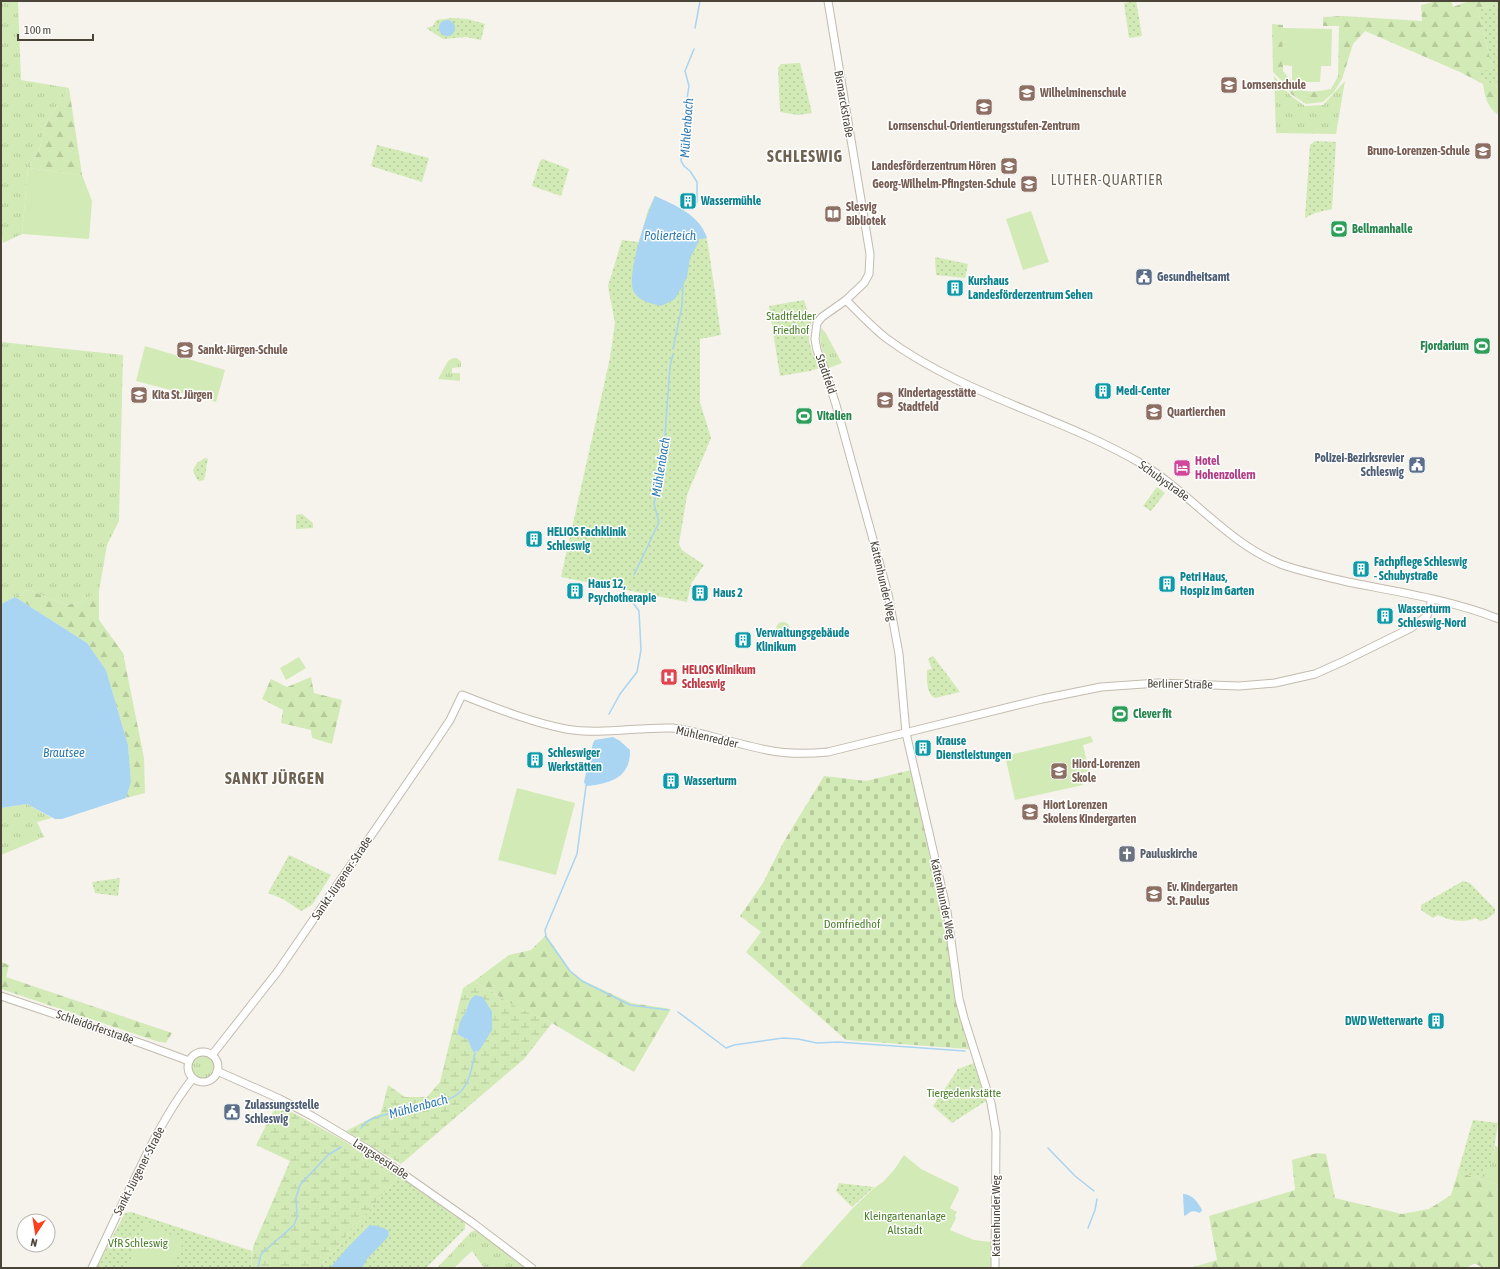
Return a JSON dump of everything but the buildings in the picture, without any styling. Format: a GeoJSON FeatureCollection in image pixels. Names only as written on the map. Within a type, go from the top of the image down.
{"type":"FeatureCollection","features":[{"type":"Feature","properties":{"kind":"street","name":"Bismarckstraße"},"geometry":{"type":"LineString","coordinates":[[828,1],[870,254],[869,274],[864,283],[846,300]]}},
{"type":"Feature","properties":{"kind":"street","name":"Stadtfeld"},"geometry":{"type":"LineString","coordinates":[[846,300],[816,323],[815,339],[838,411],[871,530]]}},
{"type":"Feature","properties":{"kind":"street","name":"Schubystraße"},"geometry":{"type":"LineString","coordinates":[[846,300],[886,338],[938,370],[1095,440],[1144,465],[1186,496],[1218,525],[1249,548],[1265,557],[1311,573],[1462,606],[1499,619]]}},
{"type":"Feature","properties":{"kind":"street","name":"Kattenhunder Weg"},"geometry":{"type":"LineString","coordinates":[[871,530],[887,588],[900,667],[906,733],[947,910],[959,999],[991,1103],[996,1132],[995,1268]]}},
{"type":"Feature","properties":{"kind":"street","name":"Berliner Straße"},"geometry":{"type":"LineString","coordinates":[[906,733],[1042,699],[1101,687],[1158,683],[1239,686],[1275,683],[1315,674],[1411,628],[1427,616],[1432,600]]}},
{"type":"Feature","properties":{"kind":"street","name":"Mühlenredder"},"geometry":{"type":"LineString","coordinates":[[462,695],[518,716],[566,729],[590,732],[611,732],[637,728],[673,728],[780,753],[805,754],[828,752],[906,733]]}},
{"type":"Feature","properties":{"kind":"street","name":"Sankt-Jürgener-Straße"},"geometry":{"type":"LineString","coordinates":[[212,1055],[282,966],[425,758],[450,720],[462,695]]}},
{"type":"Feature","properties":{"kind":"street","name":"Schleidörferstraße"},"geometry":{"type":"LineString","coordinates":[[1,996],[189,1061]]}},
{"type":"Feature","properties":{"kind":"street"},"geometry":{"type":"LineString","coordinates":[[199,1052],[208,1052],[212,1055],[218,1062],[218,1071],[215,1076],[202,1082],[193,1078],[188,1070],[189,1061],[194,1054],[199,1052]]}},
{"type":"Feature","properties":{"kind":"street","name":"Langseestraße"},"geometry":{"type":"LineString","coordinates":[[218,1071],[280,1098],[369,1150],[473,1223],[532,1268]]}},
{"type":"Feature","properties":{"kind":"street","name":"Sankt-Jürgener-Straße"},"geometry":{"type":"LineString","coordinates":[[92,1268],[123,1200],[157,1133],[174,1104],[193,1078]]}},
{"type":"Feature","properties":{"kind":"green space"},"geometry":{"type":"Polygon","coordinates":[[[18,1],[21,80],[69,88],[46,122],[39,151],[28,168],[22,234],[3,243],[1,230],[1,2],[18,1]]]}},
{"type":"Feature","properties":{"kind":"green space"},"geometry":{"type":"Polygon","coordinates":[[[1136,1],[1142,36],[1129,38],[1124,3],[1136,1]]]}},
{"type":"Feature","properties":{"kind":"green space"},"geometry":{"type":"Polygon","coordinates":[[[1437,1],[1451,1],[1453,7],[1469,1],[1492,1],[1490,8],[1477,7],[1493,69],[1481,78],[1499,88],[1499,115],[1489,106],[1483,84],[1460,72],[1365,31],[1353,44],[1342,79],[1334,92],[1323,102],[1306,104],[1291,94],[1282,81],[1273,72],[1272,24],[1283,25],[1283,71],[1299,88],[1308,91],[1322,91],[1331,89],[1338,76],[1339,26],[1323,26],[1323,17],[1343,16],[1422,21],[1421,5],[1437,1]]]}},
{"type":"Feature","properties":{"kind":"green space"},"geometry":{"type":"Polygon","coordinates":[[[1492,1],[1499,1],[1499,88],[1481,78],[1481,71],[1493,69],[1477,7],[1489,8],[1492,1]]]}},
{"type":"Feature","properties":{"kind":"green space"},"geometry":{"type":"Polygon","coordinates":[[[452,18],[468,19],[485,24],[481,40],[466,37],[443,39],[426,28],[433,26],[436,20],[452,18]]]}},
{"type":"Feature","properties":{"kind":"green space"},"geometry":{"type":"Polygon","coordinates":[[[1283,28],[1332,29],[1331,66],[1321,66],[1320,82],[1292,82],[1292,66],[1282,65],[1283,28]]]}},
{"type":"Feature","properties":{"kind":"green space"},"geometry":{"type":"Polygon","coordinates":[[[800,63],[812,113],[798,115],[780,112],[778,68],[781,64],[800,63]]]}},
{"type":"Feature","properties":{"kind":"green space"},"geometry":{"type":"Polygon","coordinates":[[[1274,76],[1291,96],[1305,106],[1323,105],[1345,81],[1336,134],[1276,133],[1274,76]]]}},
{"type":"Feature","properties":{"kind":"green space"},"geometry":{"type":"Polygon","coordinates":[[[69,88],[82,175],[28,168],[39,151],[46,122],[69,88]]]}},
{"type":"Feature","properties":{"kind":"green space"},"geometry":{"type":"Polygon","coordinates":[[[1315,141],[1336,142],[1332,209],[1315,213],[1305,218],[1310,145],[1315,141]]]}},
{"type":"Feature","properties":{"kind":"green space"},"geometry":{"type":"Polygon","coordinates":[[[377,145],[429,158],[422,182],[371,166],[377,145]]]}},
{"type":"Feature","properties":{"kind":"green space"},"geometry":{"type":"Polygon","coordinates":[[[543,159],[569,169],[561,196],[532,186],[540,161],[543,159]]]}},
{"type":"Feature","properties":{"kind":"green space"},"geometry":{"type":"Polygon","coordinates":[[[28,168],[82,175],[92,201],[89,239],[22,234],[28,168]]]}},
{"type":"Feature","properties":{"kind":"green space"},"geometry":{"type":"Polygon","coordinates":[[[655,196],[688,214],[701,227],[705,235],[708,244],[721,335],[700,339],[700,402],[711,438],[687,495],[679,544],[682,550],[704,565],[691,584],[687,602],[561,577],[610,358],[615,323],[608,286],[622,240],[639,242],[648,210],[655,196]]]}},
{"type":"Feature","properties":{"kind":"green space"},"geometry":{"type":"Polygon","coordinates":[[[1031,211],[1049,262],[1023,270],[1006,219],[1031,211]]]}},
{"type":"Feature","properties":{"kind":"green space"},"geometry":{"type":"Polygon","coordinates":[[[935,257],[968,264],[965,278],[936,275],[935,257]]]}},
{"type":"Feature","properties":{"kind":"green space","name":"Stadtfelder Friedhof"},"geometry":{"type":"Polygon","coordinates":[[[804,300],[811,323],[809,341],[812,352],[820,368],[780,376],[769,306],[804,300]]]}},
{"type":"Feature","properties":{"kind":"green space"},"geometry":{"type":"Polygon","coordinates":[[[821,328],[825,332],[842,363],[829,368],[823,353],[820,339],[821,328]]]}},
{"type":"Feature","properties":{"kind":"green space"},"geometry":{"type":"Polygon","coordinates":[[[1,342],[123,355],[119,521],[107,545],[99,591],[82,602],[66,605],[29,590],[1,604],[1,342]]]}},
{"type":"Feature","properties":{"kind":"green space"},"geometry":{"type":"Polygon","coordinates":[[[145,346],[225,370],[216,402],[136,381],[145,346]]]}},
{"type":"Feature","properties":{"kind":"green space"},"geometry":{"type":"Polygon","coordinates":[[[453,358],[457,358],[461,362],[461,367],[452,368],[452,373],[460,373],[460,381],[438,379],[448,361],[453,358]]]}},
{"type":"Feature","properties":{"kind":"green space"},"geometry":{"type":"Polygon","coordinates":[[[205,458],[208,459],[205,478],[204,480],[199,481],[193,470],[197,463],[205,458]]]}},
{"type":"Feature","properties":{"kind":"green space"},"geometry":{"type":"Polygon","coordinates":[[[1157,487],[1165,493],[1151,511],[1143,506],[1157,487]]]}},
{"type":"Feature","properties":{"kind":"green space"},"geometry":{"type":"Polygon","coordinates":[[[302,514],[313,523],[313,528],[296,529],[296,515],[302,514]]]}},
{"type":"Feature","properties":{"kind":"green space"},"geometry":{"type":"Polygon","coordinates":[[[29,590],[66,605],[82,602],[99,591],[99,620],[123,653],[144,758],[145,793],[126,798],[131,782],[128,745],[106,670],[87,643],[15,597],[29,590]]]}},
{"type":"Feature","properties":{"kind":"green space"},"geometry":{"type":"Polygon","coordinates":[[[780,622],[786,622],[790,626],[790,632],[786,636],[780,636],[776,632],[776,626],[780,622]]]}},
{"type":"Feature","properties":{"kind":"green space"},"geometry":{"type":"Polygon","coordinates":[[[933,656],[960,692],[935,698],[932,696],[928,686],[927,670],[932,669],[928,659],[933,656]]]}},
{"type":"Feature","properties":{"kind":"green space"},"geometry":{"type":"Polygon","coordinates":[[[299,657],[306,668],[286,680],[280,668],[299,657]]]}},
{"type":"Feature","properties":{"kind":"green space"},"geometry":{"type":"Polygon","coordinates":[[[311,677],[314,693],[342,700],[332,744],[312,738],[311,730],[281,723],[283,710],[262,699],[271,679],[287,687],[311,677]]]}},
{"type":"Feature","properties":{"kind":"green space"},"geometry":{"type":"Polygon","coordinates":[[[1091,736],[1093,742],[1083,745],[1089,771],[1080,773],[1083,785],[1015,800],[1005,756],[1091,736]]]}},
{"type":"Feature","properties":{"kind":"green space","name":"Domfriedhof"},"geometry":{"type":"Polygon","coordinates":[[[911,770],[950,950],[958,1011],[969,1049],[846,1040],[746,952],[761,932],[740,916],[763,883],[783,843],[824,776],[866,781],[911,770]]]}},
{"type":"Feature","properties":{"kind":"green space"},"geometry":{"type":"Polygon","coordinates":[[[517,788],[575,803],[556,875],[498,860],[517,788]]]}},
{"type":"Feature","properties":{"kind":"green space"},"geometry":{"type":"Polygon","coordinates":[[[27,804],[52,818],[37,822],[44,837],[1,855],[1,808],[27,804]]]}},
{"type":"Feature","properties":{"kind":"green space"},"geometry":{"type":"Polygon","coordinates":[[[289,855],[331,875],[312,905],[301,911],[283,899],[268,893],[289,855]]]}},
{"type":"Feature","properties":{"kind":"green space"},"geometry":{"type":"Polygon","coordinates":[[[120,878],[118,896],[95,893],[92,882],[120,878]]]}},
{"type":"Feature","properties":{"kind":"green space"},"geometry":{"type":"Polygon","coordinates":[[[1463,881],[1470,883],[1495,909],[1495,913],[1487,919],[1480,921],[1476,918],[1461,921],[1447,919],[1438,915],[1433,918],[1421,910],[1421,905],[1463,881]]]}},
{"type":"Feature","properties":{"kind":"green space"},"geometry":{"type":"Polygon","coordinates":[[[546,935],[570,970],[582,980],[631,1003],[671,1009],[634,1072],[552,1023],[515,1006],[474,981],[509,955],[531,950],[546,935]]]}},
{"type":"Feature","properties":{"kind":"green space"},"geometry":{"type":"Polygon","coordinates":[[[1,962],[9,965],[6,977],[172,1033],[166,1043],[156,1041],[1,989],[1,962]]]}},
{"type":"Feature","properties":{"kind":"green space"},"geometry":{"type":"Polygon","coordinates":[[[474,981],[515,1006],[552,1023],[524,1059],[401,1164],[346,1131],[381,1113],[388,1085],[405,1097],[427,1097],[440,1082],[463,988],[474,981]],[[470,1000],[457,1034],[468,1040],[473,1052],[479,1051],[484,1042],[470,1000]]]}},
{"type":"Feature","properties":{"kind":"green space"},"geometry":{"type":"Polygon","coordinates":[[[203,1055],[212,1058],[215,1067],[212,1076],[203,1079],[194,1076],[191,1067],[194,1058],[203,1055]]]}},
{"type":"Feature","properties":{"kind":"green space","name":"Tiergedenkstätte"},"geometry":{"type":"Polygon","coordinates":[[[974,1063],[986,1101],[952,1123],[933,1106],[958,1069],[974,1063]]]}},
{"type":"Feature","properties":{"kind":"green space"},"geometry":{"type":"Polygon","coordinates":[[[277,1104],[341,1139],[399,1176],[319,1268],[251,1268],[253,1247],[290,1161],[256,1145],[277,1104]]]}},
{"type":"Feature","properties":{"kind":"green space"},"geometry":{"type":"Polygon","coordinates":[[[1473,1120],[1498,1123],[1492,1163],[1483,1170],[1483,1177],[1480,1179],[1458,1172],[1473,1120]]]}},
{"type":"Feature","properties":{"kind":"green space"},"geometry":{"type":"Polygon","coordinates":[[[1495,1146],[1499,1147],[1499,1185],[1480,1179],[1483,1177],[1483,1170],[1492,1160],[1495,1146]]]}},
{"type":"Feature","properties":{"kind":"green space"},"geometry":{"type":"Polygon","coordinates":[[[1317,1153],[1326,1154],[1335,1198],[1402,1214],[1429,1209],[1451,1195],[1458,1172],[1499,1185],[1499,1268],[1487,1268],[1475,1264],[1466,1268],[1190,1268],[1217,1260],[1209,1216],[1295,1190],[1292,1160],[1317,1153]]]}},
{"type":"Feature","properties":{"kind":"green space","name":"Kleingartenanlage Altstadt"},"geometry":{"type":"Polygon","coordinates":[[[904,1155],[921,1169],[958,1187],[959,1190],[950,1208],[957,1212],[955,1215],[956,1218],[950,1230],[974,1240],[991,1242],[991,1268],[799,1268],[853,1208],[874,1188],[883,1182],[894,1170],[904,1155]]]}},
{"type":"Feature","properties":{"kind":"green space"},"geometry":{"type":"Polygon","coordinates":[[[399,1176],[465,1223],[465,1229],[426,1268],[319,1268],[399,1176]]]}},
{"type":"Feature","properties":{"kind":"green space"},"geometry":{"type":"Polygon","coordinates":[[[839,1183],[874,1187],[852,1207],[836,1191],[839,1183]]]}},
{"type":"Feature","properties":{"kind":"green space","name":"VfR Schleswig"},"geometry":{"type":"Polygon","coordinates":[[[131,1212],[252,1251],[251,1268],[96,1268],[125,1213],[131,1212]]]}},
{"type":"Feature","properties":{"kind":"green space"},"geometry":{"type":"Polygon","coordinates":[[[145,1224],[184,1240],[172,1268],[127,1268],[145,1224]]]}},
{"type":"Feature","properties":{"kind":"green space"},"geometry":{"type":"Polygon","coordinates":[[[476,1230],[525,1268],[484,1268],[472,1251],[454,1268],[437,1268],[471,1232],[476,1230]]]}},
{"type":"Feature","properties":{"kind":"water"},"geometry":{"type":"Polygon","coordinates":[[[447,20],[454,25],[455,28],[450,35],[447,36],[440,31],[439,28],[444,21],[447,20]]]}},
{"type":"Feature","properties":{"kind":"water","name":"Polierteich"},"geometry":{"type":"Polygon","coordinates":[[[655,196],[678,207],[693,217],[704,230],[707,238],[699,239],[690,258],[687,277],[675,299],[661,306],[646,302],[639,298],[634,292],[632,284],[632,273],[638,245],[655,196]]]}},
{"type":"Feature","properties":{"kind":"water","name":"Brautsee"},"geometry":{"type":"Polygon","coordinates":[[[15,597],[87,643],[106,670],[128,745],[131,782],[126,798],[62,819],[55,819],[27,804],[1,808],[1,604],[15,597]]]}},
{"type":"Feature","properties":{"kind":"water"},"geometry":{"type":"Polygon","coordinates":[[[613,737],[630,750],[627,767],[617,778],[603,783],[586,786],[584,782],[593,743],[595,740],[613,737]]]}},
{"type":"Feature","properties":{"kind":"water"},"geometry":{"type":"Polygon","coordinates":[[[475,995],[483,997],[492,1012],[492,1030],[479,1051],[473,1052],[468,1040],[457,1034],[460,1022],[470,1000],[475,995]]]}},
{"type":"Feature","properties":{"kind":"water"},"geometry":{"type":"Polygon","coordinates":[[[1183,1194],[1189,1195],[1197,1201],[1202,1210],[1200,1213],[1192,1212],[1185,1216],[1184,1215],[1183,1194]]]}},
{"type":"Feature","properties":{"kind":"water"},"geometry":{"type":"Polygon","coordinates":[[[370,1225],[378,1226],[389,1231],[388,1237],[367,1259],[362,1268],[330,1268],[349,1246],[370,1225]]]}},
{"type":"Feature","properties":{"kind":"waterway","name":"Mühlenbach"},"geometry":{"type":"LineString","coordinates":[[695,28],[700,1]]}},
{"type":"Feature","properties":{"kind":"waterway","name":"Mühlenbach"},"geometry":{"type":"LineString","coordinates":[[694,49],[685,71],[689,86],[681,161],[697,182],[697,202],[695,205]]}},
{"type":"Feature","properties":{"kind":"waterway","name":"Mühlenbach"},"geometry":{"type":"LineString","coordinates":[[673,349],[682,306],[683,285]]}},
{"type":"Feature","properties":{"kind":"waterway","name":"Mühlenbach"},"geometry":{"type":"LineString","coordinates":[[634,575],[659,522],[654,504],[664,449],[670,366],[673,354]]}},
{"type":"Feature","properties":{"kind":"waterway","name":"Mühlenbach"},"geometry":{"type":"LineString","coordinates":[[609,714],[620,694],[637,672],[641,650],[639,611],[631,600]]}},
{"type":"Feature","properties":{"kind":"waterway"},"geometry":{"type":"LineString","coordinates":[[586,786],[577,854],[545,930],[546,937],[570,971],[582,981],[630,1005],[668,1010]]}},
{"type":"Feature","properties":{"kind":"waterway"},"geometry":{"type":"LineString","coordinates":[[678,1012],[726,1048],[734,1045],[783,1038],[817,1043],[838,1042],[965,1051]]}},
{"type":"Feature","properties":{"kind":"waterway","name":"Mühlenbach"},"geometry":{"type":"LineString","coordinates":[[361,1128],[368,1121],[377,1117],[424,1107],[454,1097],[466,1084],[475,1053]]}},
{"type":"Feature","properties":{"kind":"waterway","name":"Mühlenbach"},"geometry":{"type":"LineString","coordinates":[[258,1268],[261,1254],[294,1225],[297,1217],[296,1197],[300,1185],[328,1155],[341,1147]]}},
{"type":"Feature","properties":{"kind":"waterway"},"geometry":{"type":"LineString","coordinates":[[1048,1148],[1075,1176],[1094,1191]]}},
{"type":"Feature","properties":{"kind":"waterway"},"geometry":{"type":"LineString","coordinates":[[1088,1228],[1095,1210],[1097,1199]]}},
{"type":"Feature","properties":{"kind":"place","name":"Lornsenschule"},"geometry":{"type":"Point","coordinates":[1229,85]}},
{"type":"Feature","properties":{"kind":"place","name":"Wilhelminenschule"},"geometry":{"type":"Point","coordinates":[1027,93]}},
{"type":"Feature","properties":{"kind":"place","name":"Lornsenschul-Orientierungsstufen-Zentrum"},"geometry":{"type":"Point","coordinates":[984,107]}},
{"type":"Feature","properties":{"kind":"place","name":"Bruno-Lorenzen-Schule"},"geometry":{"type":"Point","coordinates":[1483,151]}},
{"type":"Feature","properties":{"kind":"place","name":"Landesförderzentrum Hören"},"geometry":{"type":"Point","coordinates":[1009,166]}},
{"type":"Feature","properties":{"kind":"place","name":"Georg-Wilhelm-Pfingsten-Schule"},"geometry":{"type":"Point","coordinates":[1029,184]}},
{"type":"Feature","properties":{"kind":"place","name":"Wassermühle"},"geometry":{"type":"Point","coordinates":[688,201]}},
{"type":"Feature","properties":{"kind":"place","name":"Slesvig Bibliotek"},"geometry":{"type":"Point","coordinates":[833,214]}},
{"type":"Feature","properties":{"kind":"place","name":"Bellmanhalle"},"geometry":{"type":"Point","coordinates":[1339,229]}},
{"type":"Feature","properties":{"kind":"place","name":"Gesundheitsamt"},"geometry":{"type":"Point","coordinates":[1144,277]}},
{"type":"Feature","properties":{"kind":"place","name":"Kurshaus Landesförderzentrum Sehen"},"geometry":{"type":"Point","coordinates":[955,288]}},
{"type":"Feature","properties":{"kind":"place","name":"Fjordarium"},"geometry":{"type":"Point","coordinates":[1482,346]}},
{"type":"Feature","properties":{"kind":"place","name":"Sankt-Jürgen-Schule"},"geometry":{"type":"Point","coordinates":[185,350]}},
{"type":"Feature","properties":{"kind":"place","name":"Medi-Center"},"geometry":{"type":"Point","coordinates":[1103,391]}},
{"type":"Feature","properties":{"kind":"place","name":"Kita St. Jürgen"},"geometry":{"type":"Point","coordinates":[139,395]}},
{"type":"Feature","properties":{"kind":"place","name":"Kindertagesstätte Stadtfeld"},"geometry":{"type":"Point","coordinates":[885,400]}},
{"type":"Feature","properties":{"kind":"place","name":"Quartierchen"},"geometry":{"type":"Point","coordinates":[1154,412]}},
{"type":"Feature","properties":{"kind":"place","name":"Vitalien"},"geometry":{"type":"Point","coordinates":[804,416]}},
{"type":"Feature","properties":{"kind":"place","name":"Polizei-Bezirksrevier Schleswig"},"geometry":{"type":"Point","coordinates":[1417,465]}},
{"type":"Feature","properties":{"kind":"place","name":"Hotel Hohenzollern"},"geometry":{"type":"Point","coordinates":[1182,468]}},
{"type":"Feature","properties":{"kind":"place","name":"HELIOS Fachklinik Schleswig"},"geometry":{"type":"Point","coordinates":[534,539]}},
{"type":"Feature","properties":{"kind":"place","name":"Fachpflege Schleswig - Schubystraße"},"geometry":{"type":"Point","coordinates":[1361,569]}},
{"type":"Feature","properties":{"kind":"place","name":"Petri Haus, Hospiz im Garten"},"geometry":{"type":"Point","coordinates":[1167,584]}},
{"type":"Feature","properties":{"kind":"place","name":"Haus 12, Psychotherapie"},"geometry":{"type":"Point","coordinates":[575,591]}},
{"type":"Feature","properties":{"kind":"place","name":"Haus 2"},"geometry":{"type":"Point","coordinates":[700,593]}},
{"type":"Feature","properties":{"kind":"place","name":"Wasserturm Schleswig-Nord"},"geometry":{"type":"Point","coordinates":[1385,616]}},
{"type":"Feature","properties":{"kind":"place","name":"Verwaltungsgebäude Klinikum"},"geometry":{"type":"Point","coordinates":[743,640]}},
{"type":"Feature","properties":{"kind":"place","name":"HELIOS Klinikum Schleswig"},"geometry":{"type":"Point","coordinates":[669,677]}},
{"type":"Feature","properties":{"kind":"place","name":"Clever fit"},"geometry":{"type":"Point","coordinates":[1120,714]}},
{"type":"Feature","properties":{"kind":"place","name":"Krause Dienstleistungen"},"geometry":{"type":"Point","coordinates":[923,748]}},
{"type":"Feature","properties":{"kind":"place","name":"Schleswiger Werkstätten"},"geometry":{"type":"Point","coordinates":[535,760]}},
{"type":"Feature","properties":{"kind":"place","name":"Hiord-Lorenzen Skole"},"geometry":{"type":"Point","coordinates":[1059,771]}},
{"type":"Feature","properties":{"kind":"place","name":"Wasserturm"},"geometry":{"type":"Point","coordinates":[671,781]}},
{"type":"Feature","properties":{"kind":"place","name":"Hiort Lorenzen Skolens Kindergarten"},"geometry":{"type":"Point","coordinates":[1030,812]}},
{"type":"Feature","properties":{"kind":"place","name":"Pauluskirche"},"geometry":{"type":"Point","coordinates":[1127,854]}},
{"type":"Feature","properties":{"kind":"place","name":"Ev. Kindergarten St. Paulus"},"geometry":{"type":"Point","coordinates":[1154,894]}},
{"type":"Feature","properties":{"kind":"place","name":"DWD Wetterwarte"},"geometry":{"type":"Point","coordinates":[1436,1021]}},
{"type":"Feature","properties":{"kind":"place","name":"Zulassungsstelle Schleswig"},"geometry":{"type":"Point","coordinates":[232,1112]}},
{"type":"Feature","properties":{"kind":"district","name":"SCHLESWIG"},"geometry":{"type":"Point","coordinates":[805,156]}},
{"type":"Feature","properties":{"kind":"district","name":"LUTHER-QUARTIER"},"geometry":{"type":"Point","coordinates":[1107,180]}},
{"type":"Feature","properties":{"kind":"district","name":"SANKT JÜRGEN"},"geometry":{"type":"Point","coordinates":[275,778]}}]}
